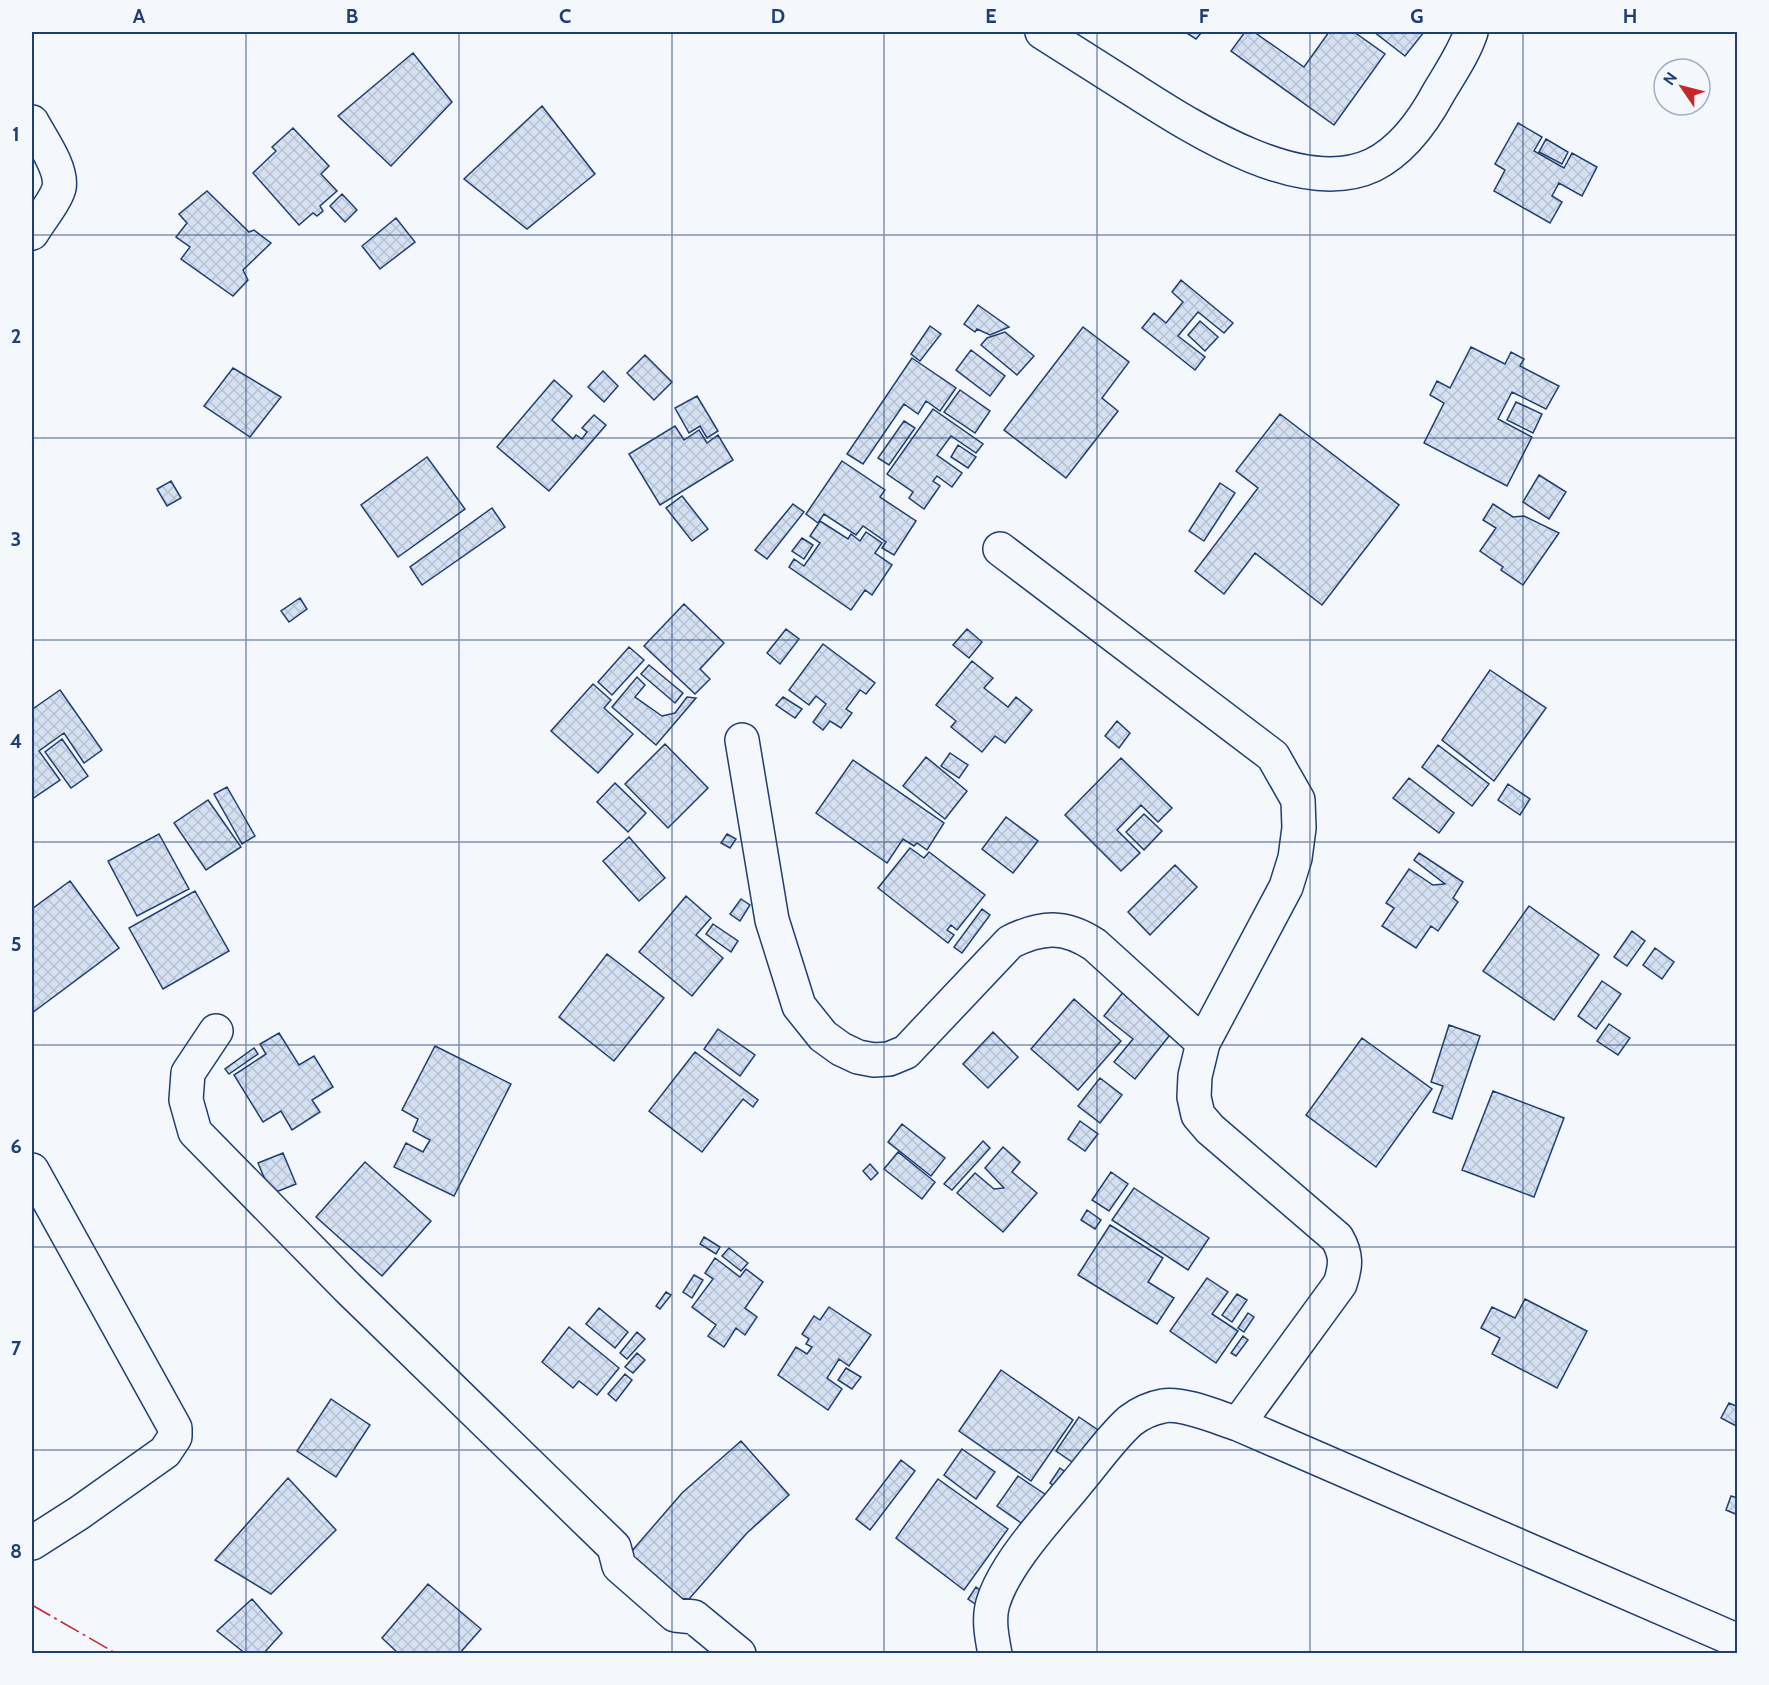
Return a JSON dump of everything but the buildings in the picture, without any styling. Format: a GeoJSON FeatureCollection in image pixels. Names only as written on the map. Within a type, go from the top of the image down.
{"type":"FeatureCollection","features":[{"type":"Feature","properties":{"kind":"street"},"geometry":{"type":"LineString","coordinates":[[1042,32],[1183,122],[1230,147],[1297,169],[1324,173],[1353,172],[1373,165],[1392,153],[1410,136],[1433,103],[1471,32]]}},
{"type":"Feature","properties":{"kind":"street"},"geometry":{"type":"LineString","coordinates":[[32,122],[56,165],[60,178],[59,190],[32,233]]}},
{"type":"Feature","properties":{"kind":"street"},"geometry":{"type":"LineString","coordinates":[[1000,549],[1273,756],[1298,800],[1299,828],[1295,858],[1286,887],[1203,1043],[1195,1076],[1194,1097],[1198,1115],[1221,1141],[1337,1238],[1346,1260],[1345,1271],[1340,1284],[1238,1424]]}},
{"type":"Feature","properties":{"kind":"street"},"geometry":{"type":"LineString","coordinates":[[742,740],[772,920],[792,985],[799,1006],[823,1036],[841,1049],[858,1057],[874,1060],[889,1059],[906,1052],[1010,942],[1028,933],[1045,930],[1079,935],[1095,945],[1203,1043]]}},
{"type":"Feature","properties":{"kind":"street"},"geometry":{"type":"LineString","coordinates":[[216,1031],[188,1073],[186,1100],[195,1132],[347,1287],[614,1547],[619,1566],[675,1614],[694,1617],[739,1653]]}},
{"type":"Feature","properties":{"kind":"street"},"geometry":{"type":"LineString","coordinates":[[32,1170],[175,1428],[175,1437],[165,1452],[32,1543]]}},
{"type":"Feature","properties":{"kind":"street"},"geometry":{"type":"LineString","coordinates":[[995,1653],[991,1632],[992,1605],[1005,1576],[1034,1536],[1116,1436],[1132,1420],[1149,1410],[1165,1405],[1185,1408],[1238,1424],[1737,1641]]}},
{"type":"Feature","properties":{"kind":"power"},"geometry":{"type":"LineString","coordinates":[[32,1605],[117,1654]]}}]}
